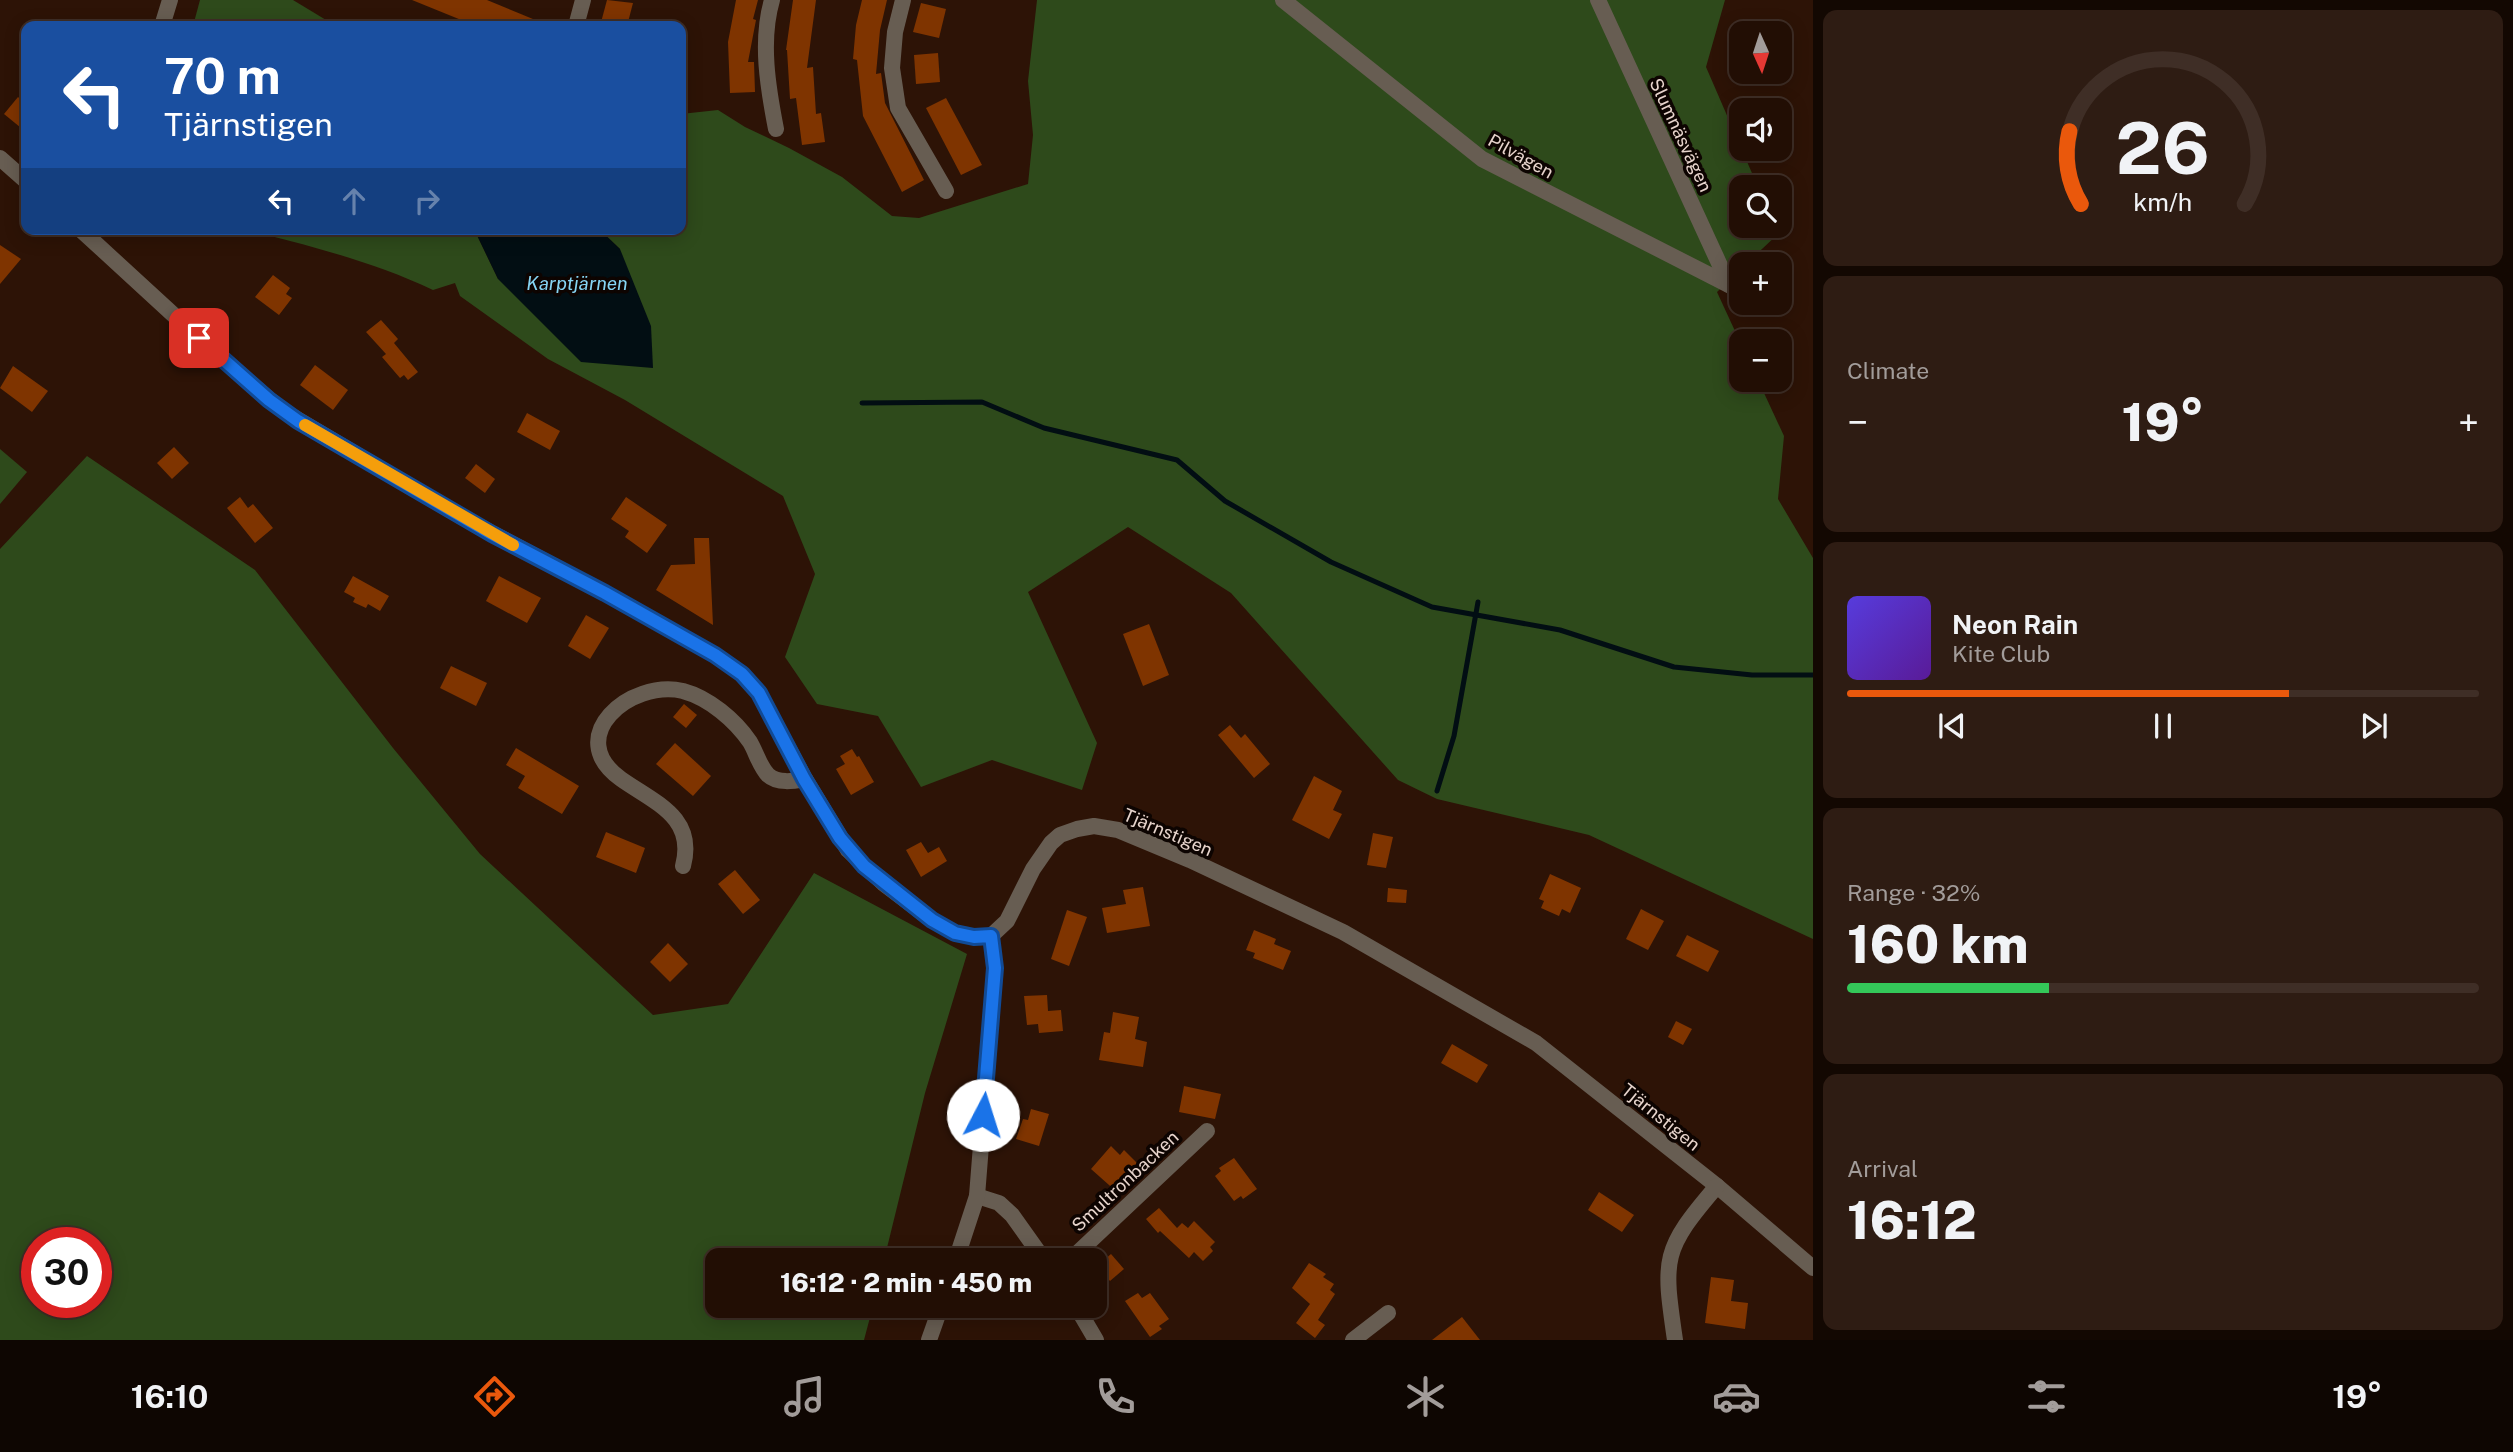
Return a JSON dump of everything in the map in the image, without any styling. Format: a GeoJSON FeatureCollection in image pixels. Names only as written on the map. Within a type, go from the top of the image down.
{"type":"FeatureCollection","features":[{"type":"Feature","properties":{"kind":"street"},"geometry":{"type":"LineString","coordinates":[[164,21],[170,0]]}},
{"type":"Feature","properties":{"kind":"street"},"geometry":{"type":"LineString","coordinates":[[772,0],[768,12],[766,54],[776,129]]}},
{"type":"Feature","properties":{"kind":"street"},"geometry":{"type":"LineString","coordinates":[[903,0],[894,32],[892,68],[898,108],[946,191]]}},
{"type":"Feature","properties":{"kind":"street","name":"Pilvägen"},"geometry":{"type":"LineString","coordinates":[[1283,0],[1482,159],[1729,285]]}},
{"type":"Feature","properties":{"kind":"street","name":"Slumnäsvägen"},"geometry":{"type":"LineString","coordinates":[[1598,0],[1729,285]]}},
{"type":"Feature","properties":{"kind":"street"},"geometry":{"type":"LineString","coordinates":[[577,21],[579,1]]}},
{"type":"Feature","properties":{"kind":"street"},"geometry":{"type":"LineString","coordinates":[[0,158],[21,177]]}},
{"type":"Feature","properties":{"kind":"street"},"geometry":{"type":"LineString","coordinates":[[86,235],[215,354],[282,410],[492,534],[715,655],[742,674],[759,693],[804,779],[848,850],[883,883],[932,920],[955,933],[974,937],[991,936],[995,968],[977,1196],[960,1248]]}},
{"type":"Feature","properties":{"kind":"street"},"geometry":{"type":"LineString","coordinates":[[683,866],[687,845],[680,824],[667,811],[616,775],[604,760],[599,746],[599,733],[607,716],[618,705],[634,696],[665,689],[683,691],[706,700],[725,715],[749,741],[768,775],[778,780],[804,779]]}},
{"type":"Feature","properties":{"kind":"street","name":"Tjärnstigen"},"geometry":{"type":"LineString","coordinates":[[991,936],[1007,921],[1051,842],[1060,835],[1077,829],[1094,826],[1118,830],[1190,860],[1343,932],[1510,1028],[1574,1072],[1717,1186],[1813,1268]]}},
{"type":"Feature","properties":{"kind":"street","name":"Smultronbacken"},"geometry":{"type":"LineString","coordinates":[[1083,1248],[1207,1130]]}},
{"type":"Feature","properties":{"kind":"street"},"geometry":{"type":"LineString","coordinates":[[1675,1340],[1667,1285],[1670,1255],[1680,1231],[1717,1186]]}},
{"type":"Feature","properties":{"kind":"street"},"geometry":{"type":"LineString","coordinates":[[977,1196],[999,1203],[1012,1214],[1036,1248]]}},
{"type":"Feature","properties":{"kind":"street"},"geometry":{"type":"LineString","coordinates":[[1353,1340],[1388,1313]]}},
{"type":"Feature","properties":{"kind":"street"},"geometry":{"type":"LineString","coordinates":[[929,1340],[937,1318]]}},
{"type":"Feature","properties":{"kind":"street"},"geometry":{"type":"LineString","coordinates":[[1083,1318],[1096,1340]]}},
{"type":"Feature","properties":{"kind":"green space"},"geometry":{"type":"Polygon","coordinates":[[[200,0],[293,0],[328,21],[194,21],[200,0]]]}},
{"type":"Feature","properties":{"kind":"green space"},"geometry":{"type":"Polygon","coordinates":[[[1037,0],[1725,0],[1706,67],[1729,120],[1729,161],[1747,161],[1753,175],[1729,175],[1729,238],[1774,238],[1759,252],[1729,252],[1729,280],[1717,292],[1734,329],[1729,329],[1729,392],[1764,392],[1784,436],[1778,499],[1813,558],[1813,939],[1589,835],[1437,799],[1398,780],[1231,593],[1128,527],[1028,592],[1097,743],[1082,790],[992,760],[921,787],[878,716],[817,704],[785,657],[815,574],[783,496],[625,400],[548,359],[460,296],[455,283],[433,290],[371,265],[267,235],[477,235],[498,279],[620,249],[605,235],[686,235],[686,113],[718,110],[745,127],[842,177],[892,216],[919,218],[1028,184],[1033,135],[1028,81],[1037,0]]]}},
{"type":"Feature","properties":{"kind":"green space"},"geometry":{"type":"Polygon","coordinates":[[[0,449],[27,472],[0,504],[0,449]]]}},
{"type":"Feature","properties":{"kind":"green space"},"geometry":{"type":"Polygon","coordinates":[[[87,456],[255,570],[393,748],[480,854],[653,1015],[728,1004],[814,873],[967,954],[925,1093],[887,1248],[705,1248],[705,1318],[870,1318],[864,1340],[0,1340],[0,549],[87,456]]]}},
{"type":"Feature","properties":{"kind":"water","name":"Karptjärnen"},"geometry":{"type":"Polygon","coordinates":[[[477,235],[605,235],[620,249],[651,326],[653,368],[581,362],[498,279],[477,235]]]}},
{"type":"Feature","properties":{"kind":"building"},"geometry":{"type":"Polygon","coordinates":[[[412,0],[487,0],[538,21],[464,21],[412,0]]]}},
{"type":"Feature","properties":{"kind":"building"},"geometry":{"type":"Polygon","coordinates":[[[607,0],[633,3],[628,21],[601,21],[607,0]]]}},
{"type":"Feature","properties":{"kind":"building"},"geometry":{"type":"Polygon","coordinates":[[[736,0],[758,0],[748,62],[754,62],[755,92],[730,93],[728,42],[736,0]]]}},
{"type":"Feature","properties":{"kind":"building"},"geometry":{"type":"Polygon","coordinates":[[[793,0],[816,0],[807,68],[813,67],[816,114],[821,113],[825,142],[802,145],[796,98],[790,99],[786,50],[793,0]]]}},
{"type":"Feature","properties":{"kind":"building"},"geometry":{"type":"Polygon","coordinates":[[[862,0],[887,0],[880,30],[876,74],[881,73],[885,103],[924,180],[902,192],[863,116],[857,60],[853,59],[856,25],[862,0]]]}},
{"type":"Feature","properties":{"kind":"building"},"geometry":{"type":"Polygon","coordinates":[[[921,3],[946,9],[939,38],[913,32],[921,3]]]}},
{"type":"Feature","properties":{"kind":"building"},"geometry":{"type":"Polygon","coordinates":[[[938,53],[940,82],[916,84],[914,55],[938,53]]]}},
{"type":"Feature","properties":{"kind":"building"},"geometry":{"type":"Polygon","coordinates":[[[18,97],[21,100],[21,128],[4,114],[18,97]]]}},
{"type":"Feature","properties":{"kind":"building"},"geometry":{"type":"Polygon","coordinates":[[[946,98],[982,165],[961,175],[926,108],[946,98]]]}},
{"type":"Feature","properties":{"kind":"building"},"geometry":{"type":"Polygon","coordinates":[[[0,245],[21,259],[0,284],[0,245]]]}},
{"type":"Feature","properties":{"kind":"building"},"geometry":{"type":"Polygon","coordinates":[[[273,275],[290,288],[286,294],[292,298],[279,315],[255,297],[273,275]]]}},
{"type":"Feature","properties":{"kind":"building"},"geometry":{"type":"Polygon","coordinates":[[[381,320],[398,339],[394,343],[418,372],[408,380],[404,375],[400,378],[382,357],[386,354],[366,332],[381,320]]]}},
{"type":"Feature","properties":{"kind":"building"},"geometry":{"type":"Polygon","coordinates":[[[315,365],[348,390],[333,410],[300,385],[315,365]]]}},
{"type":"Feature","properties":{"kind":"building"},"geometry":{"type":"Polygon","coordinates":[[[13,366],[48,391],[32,412],[0,388],[13,366]]]}},
{"type":"Feature","properties":{"kind":"building"},"geometry":{"type":"Polygon","coordinates":[[[527,413],[560,431],[550,450],[517,432],[527,413]]]}},
{"type":"Feature","properties":{"kind":"building"},"geometry":{"type":"Polygon","coordinates":[[[174,447],[189,463],[172,479],[157,463],[174,447]]]}},
{"type":"Feature","properties":{"kind":"building"},"geometry":{"type":"Polygon","coordinates":[[[476,464],[495,479],[485,493],[465,478],[476,464]]]}},
{"type":"Feature","properties":{"kind":"building"},"geometry":{"type":"Polygon","coordinates":[[[240,497],[248,508],[253,504],[273,528],[255,543],[227,508],[240,497]]]}},
{"type":"Feature","properties":{"kind":"building"},"geometry":{"type":"Polygon","coordinates":[[[626,497],[667,525],[647,553],[625,537],[629,531],[611,519],[626,497]]]}},
{"type":"Feature","properties":{"kind":"building"},"geometry":{"type":"Polygon","coordinates":[[[694,538],[709,538],[713,625],[656,590],[671,565],[695,564],[694,538]]]}},
{"type":"Feature","properties":{"kind":"building"},"geometry":{"type":"Polygon","coordinates":[[[353,576],[389,596],[380,611],[368,604],[366,608],[353,602],[355,598],[344,592],[353,576]]]}},
{"type":"Feature","properties":{"kind":"building"},"geometry":{"type":"Polygon","coordinates":[[[499,576],[541,598],[527,623],[486,601],[499,576]]]}},
{"type":"Feature","properties":{"kind":"building"},"geometry":{"type":"Polygon","coordinates":[[[586,615],[609,628],[590,659],[568,646],[586,615]]]}},
{"type":"Feature","properties":{"kind":"building"},"geometry":{"type":"Polygon","coordinates":[[[1149,624],[1169,675],[1143,686],[1123,634],[1149,624]]]}},
{"type":"Feature","properties":{"kind":"building"},"geometry":{"type":"Polygon","coordinates":[[[451,666],[487,683],[476,706],[440,688],[451,666]]]}},
{"type":"Feature","properties":{"kind":"building"},"geometry":{"type":"Polygon","coordinates":[[[684,704],[697,715],[686,728],[673,717],[684,704]]]}},
{"type":"Feature","properties":{"kind":"building"},"geometry":{"type":"Polygon","coordinates":[[[1230,725],[1241,738],[1245,734],[1270,764],[1254,778],[1218,735],[1230,725]]]}},
{"type":"Feature","properties":{"kind":"building"},"geometry":{"type":"Polygon","coordinates":[[[675,743],[711,776],[693,796],[656,764],[675,743]]]}},
{"type":"Feature","properties":{"kind":"building"},"geometry":{"type":"Polygon","coordinates":[[[516,748],[579,786],[562,814],[518,788],[525,776],[506,765],[516,748]]]}},
{"type":"Feature","properties":{"kind":"building"},"geometry":{"type":"Polygon","coordinates":[[[852,749],[874,782],[851,795],[836,769],[845,764],[840,756],[852,749]]]}},
{"type":"Feature","properties":{"kind":"building"},"geometry":{"type":"Polygon","coordinates":[[[1314,776],[1342,791],[1333,810],[1342,814],[1329,839],[1292,820],[1314,776]]]}},
{"type":"Feature","properties":{"kind":"building"},"geometry":{"type":"Polygon","coordinates":[[[606,832],[645,848],[636,873],[596,857],[606,832]]]}},
{"type":"Feature","properties":{"kind":"building"},"geometry":{"type":"Polygon","coordinates":[[[1373,833],[1393,837],[1386,868],[1367,865],[1373,833]]]}},
{"type":"Feature","properties":{"kind":"building"},"geometry":{"type":"Polygon","coordinates":[[[921,842],[928,853],[939,847],[947,861],[921,877],[906,850],[921,842]]]}},
{"type":"Feature","properties":{"kind":"building"},"geometry":{"type":"Polygon","coordinates":[[[735,870],[760,900],[743,914],[718,884],[735,870]]]}},
{"type":"Feature","properties":{"kind":"building"},"geometry":{"type":"Polygon","coordinates":[[[1550,874],[1581,888],[1570,913],[1562,909],[1559,916],[1541,908],[1544,901],[1539,899],[1550,874]]]}},
{"type":"Feature","properties":{"kind":"building"},"geometry":{"type":"Polygon","coordinates":[[[1143,887],[1150,926],[1107,933],[1102,908],[1126,904],[1123,890],[1143,887]]]}},
{"type":"Feature","properties":{"kind":"building"},"geometry":{"type":"Polygon","coordinates":[[[1388,888],[1407,890],[1406,903],[1387,902],[1388,888]]]}},
{"type":"Feature","properties":{"kind":"building"},"geometry":{"type":"Polygon","coordinates":[[[1641,909],[1664,921],[1648,950],[1626,939],[1641,909]]]}},
{"type":"Feature","properties":{"kind":"building"},"geometry":{"type":"Polygon","coordinates":[[[1067,910],[1087,917],[1069,966],[1051,959],[1067,910]]]}},
{"type":"Feature","properties":{"kind":"building"},"geometry":{"type":"Polygon","coordinates":[[[1254,930],[1276,939],[1274,944],[1291,951],[1283,970],[1253,958],[1255,953],[1246,950],[1254,930]]]}},
{"type":"Feature","properties":{"kind":"building"},"geometry":{"type":"Polygon","coordinates":[[[1687,935],[1719,951],[1708,972],[1676,956],[1687,935]]]}},
{"type":"Feature","properties":{"kind":"building"},"geometry":{"type":"Polygon","coordinates":[[[668,943],[688,964],[670,982],[650,962],[668,943]]]}},
{"type":"Feature","properties":{"kind":"building"},"geometry":{"type":"Polygon","coordinates":[[[1047,995],[1048,1011],[1061,1010],[1063,1031],[1039,1033],[1038,1024],[1027,1025],[1024,996],[1047,995]]]}},
{"type":"Feature","properties":{"kind":"building"},"geometry":{"type":"Polygon","coordinates":[[[1113,1012],[1139,1017],[1135,1039],[1147,1042],[1143,1067],[1099,1060],[1104,1032],[1110,1033],[1113,1012]]]}},
{"type":"Feature","properties":{"kind":"building"},"geometry":{"type":"Polygon","coordinates":[[[1676,1021],[1692,1029],[1683,1045],[1668,1037],[1676,1021]]]}},
{"type":"Feature","properties":{"kind":"building"},"geometry":{"type":"Polygon","coordinates":[[[1452,1044],[1488,1065],[1477,1083],[1441,1063],[1452,1044]]]}},
{"type":"Feature","properties":{"kind":"building"},"geometry":{"type":"Polygon","coordinates":[[[1184,1086],[1221,1094],[1215,1119],[1179,1112],[1184,1086]]]}},
{"type":"Feature","properties":{"kind":"building"},"geometry":{"type":"Polygon","coordinates":[[[1031,1109],[1049,1114],[1039,1146],[1016,1139],[1023,1119],[1028,1120],[1031,1109]]]}},
{"type":"Feature","properties":{"kind":"building"},"geometry":{"type":"Polygon","coordinates":[[[1111,1146],[1120,1155],[1124,1150],[1140,1166],[1136,1170],[1138,1172],[1118,1193],[1091,1169],[1111,1146]]]}},
{"type":"Feature","properties":{"kind":"building"},"geometry":{"type":"Polygon","coordinates":[[[1234,1158],[1257,1189],[1243,1199],[1241,1196],[1234,1201],[1215,1176],[1221,1171],[1219,1168],[1234,1158]]]}},
{"type":"Feature","properties":{"kind":"building"},"geometry":{"type":"Polygon","coordinates":[[[1599,1192],[1634,1215],[1622,1232],[1588,1210],[1599,1192]]]}},
{"type":"Feature","properties":{"kind":"building"},"geometry":{"type":"Polygon","coordinates":[[[1159,1208],[1177,1228],[1182,1223],[1188,1228],[1194,1221],[1215,1242],[1210,1247],[1213,1251],[1203,1261],[1194,1252],[1189,1258],[1160,1231],[1158,1233],[1146,1219],[1159,1208]]]}},
{"type":"Feature","properties":{"kind":"building"},"geometry":{"type":"Polygon","coordinates":[[[1111,1254],[1124,1269],[1110,1281],[1107,1278],[1107,1257],[1111,1254]]]}},
{"type":"Feature","properties":{"kind":"building"},"geometry":{"type":"Polygon","coordinates":[[[1309,1263],[1326,1274],[1323,1277],[1334,1284],[1330,1290],[1335,1294],[1318,1320],[1325,1325],[1315,1338],[1296,1323],[1310,1304],[1292,1288],[1309,1263]]]}},
{"type":"Feature","properties":{"kind":"building"},"geometry":{"type":"Polygon","coordinates":[[[1711,1277],[1734,1280],[1731,1301],[1748,1303],[1745,1329],[1705,1323],[1711,1277]]]}},
{"type":"Feature","properties":{"kind":"building"},"geometry":{"type":"Polygon","coordinates":[[[1138,1293],[1142,1298],[1150,1293],[1169,1319],[1159,1326],[1162,1329],[1150,1337],[1125,1301],[1138,1293]]]}},
{"type":"Feature","properties":{"kind":"building"},"geometry":{"type":"Polygon","coordinates":[[[1462,1317],[1480,1340],[1432,1340],[1462,1317]]]}},
{"type":"Feature","properties":{"kind":"waterway"},"geometry":{"type":"LineString","coordinates":[[862,403],[982,402],[1044,428],[1177,460],[1225,501],[1331,562],[1432,607],[1560,630],[1674,667],[1752,675],[1813,675]]}},
{"type":"Feature","properties":{"kind":"waterway"},"geometry":{"type":"LineString","coordinates":[[1437,791],[1454,736],[1478,602]]}},
{"type":"Feature","properties":{"kind":"slow traffic"},"geometry":{"type":"LineString","coordinates":[[305,425],[513,545]]}},
{"type":"Feature","properties":{"kind":"route"},"geometry":{"type":"LineString","coordinates":[[199,338],[269,400],[298,421],[376,464],[492,534],[715,655],[742,674],[759,693],[804,779],[848,850],[883,883],[932,920],[955,933],[983,938],[991,936],[995,968],[983,1115]]}}]}
